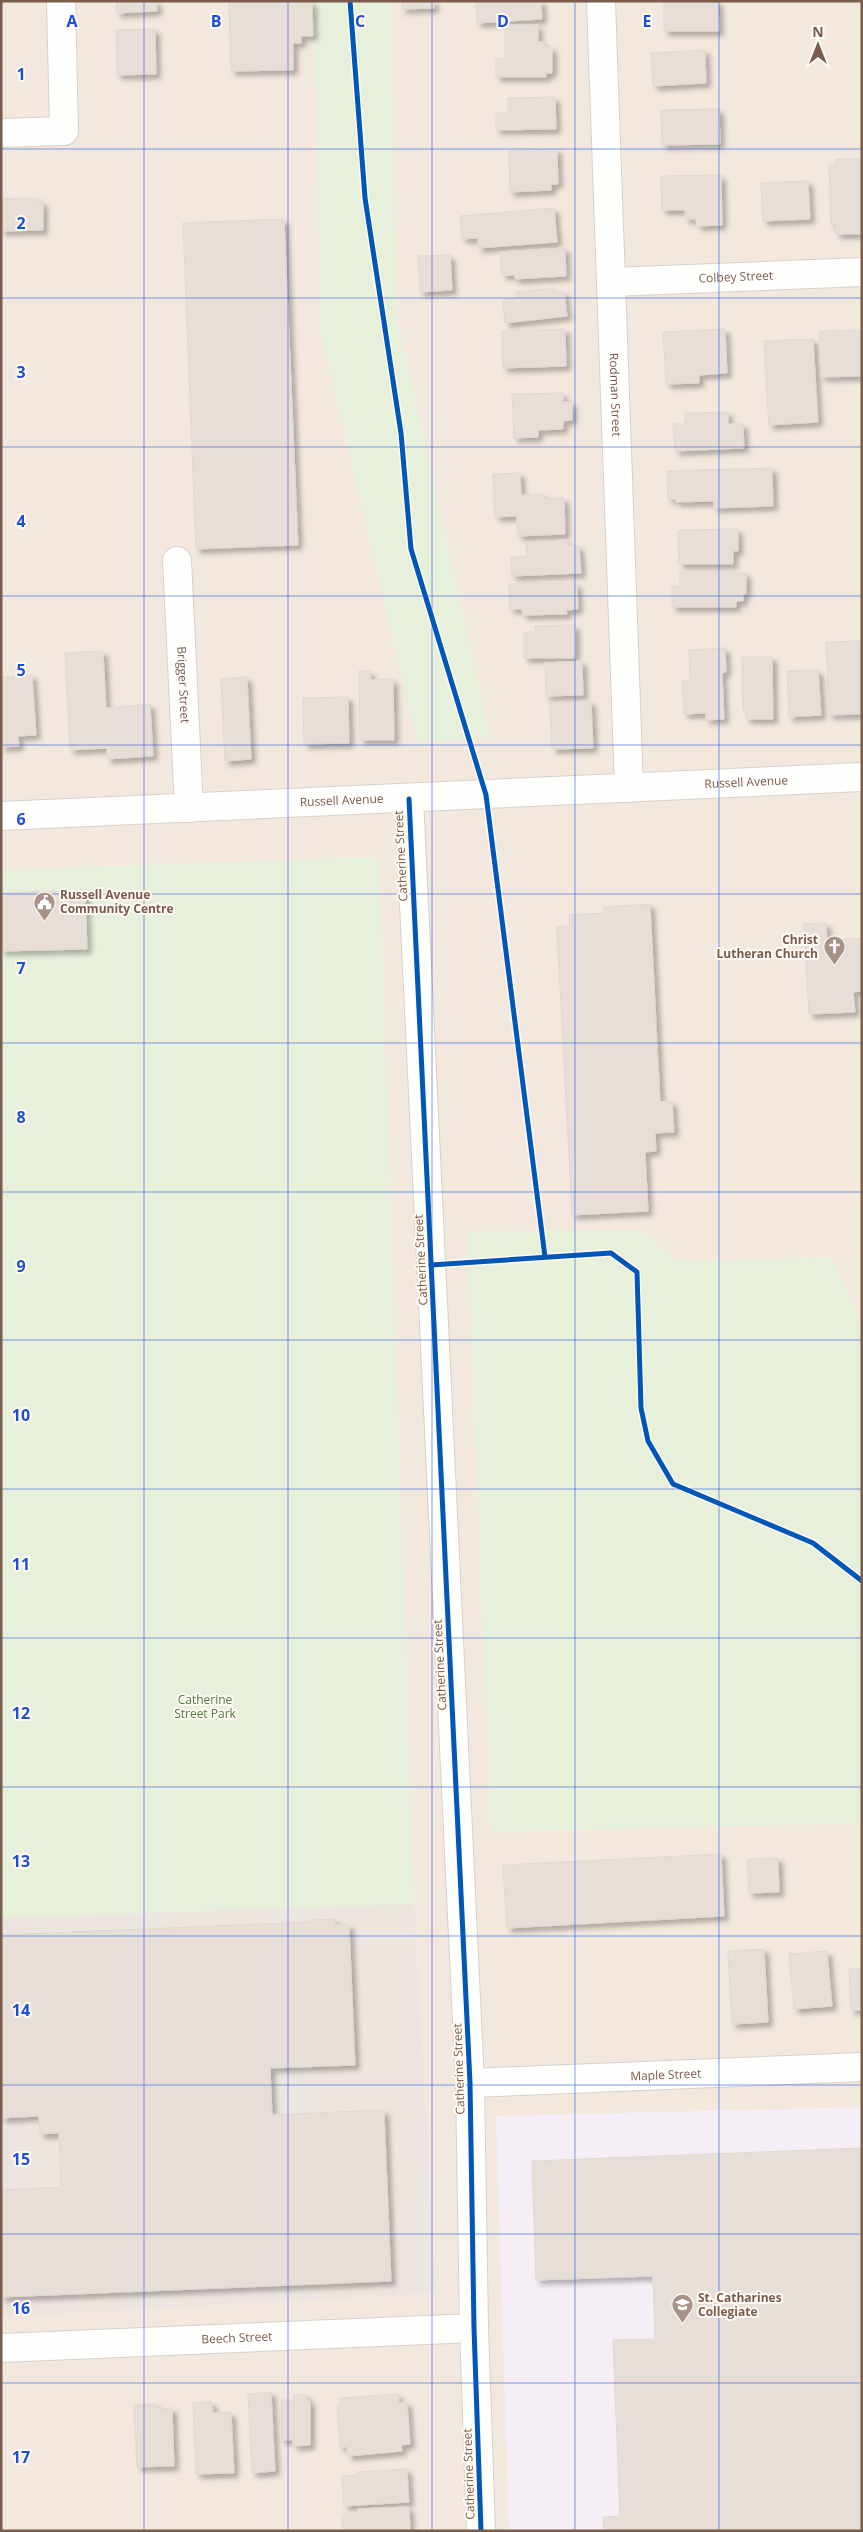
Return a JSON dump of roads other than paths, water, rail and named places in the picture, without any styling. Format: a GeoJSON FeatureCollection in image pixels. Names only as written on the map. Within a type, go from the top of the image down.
{"type":"FeatureCollection","features":[{"type":"Feature","properties":{"kind":"street"},"geometry":{"type":"LineString","coordinates":[[1,133],[64,131],[61,1]]}},
{"type":"Feature","properties":{"kind":"street","name":"Rodman Street"},"geometry":{"type":"LineString","coordinates":[[601,1],[629,788]]}},
{"type":"Feature","properties":{"kind":"street","name":"Colbey Street"},"geometry":{"type":"LineString","coordinates":[[610,282],[862,272]]}},
{"type":"Feature","properties":{"kind":"street","name":"Brigger Street"},"geometry":{"type":"LineString","coordinates":[[177,561],[189,808]]}},
{"type":"Feature","properties":{"kind":"street","name":"Russell Avenue"},"geometry":{"type":"LineString","coordinates":[[1,816],[862,777]]}},
{"type":"Feature","properties":{"kind":"street","name":"Catherine Street"},"geometry":{"type":"LineString","coordinates":[[409,798],[470,2083],[474,2328],[481,2531]]}},
{"type":"Feature","properties":{"kind":"street","name":"Maple Street"},"geometry":{"type":"LineString","coordinates":[[470,2083],[862,2067]]}},
{"type":"Feature","properties":{"kind":"street","name":"Beech Street"},"geometry":{"type":"LineString","coordinates":[[1,2348],[474,2328]]}},
{"type":"Feature","properties":{"kind":"place","name":"Russell Avenue Community Centre"},"geometry":{"type":"Point","coordinates":[44,921]}},
{"type":"Feature","properties":{"kind":"place","name":"Christ Lutheran Church"},"geometry":{"type":"Point","coordinates":[834,966]}},
{"type":"Feature","properties":{"kind":"place","name":"St. Catharines Collegiate"},"geometry":{"type":"Point","coordinates":[682,2324]}},
{"type":"Feature","properties":{"kind":"park label","name":"Catherine Street Park"},"geometry":{"type":"Point","coordinates":[205,1707]}}]}
